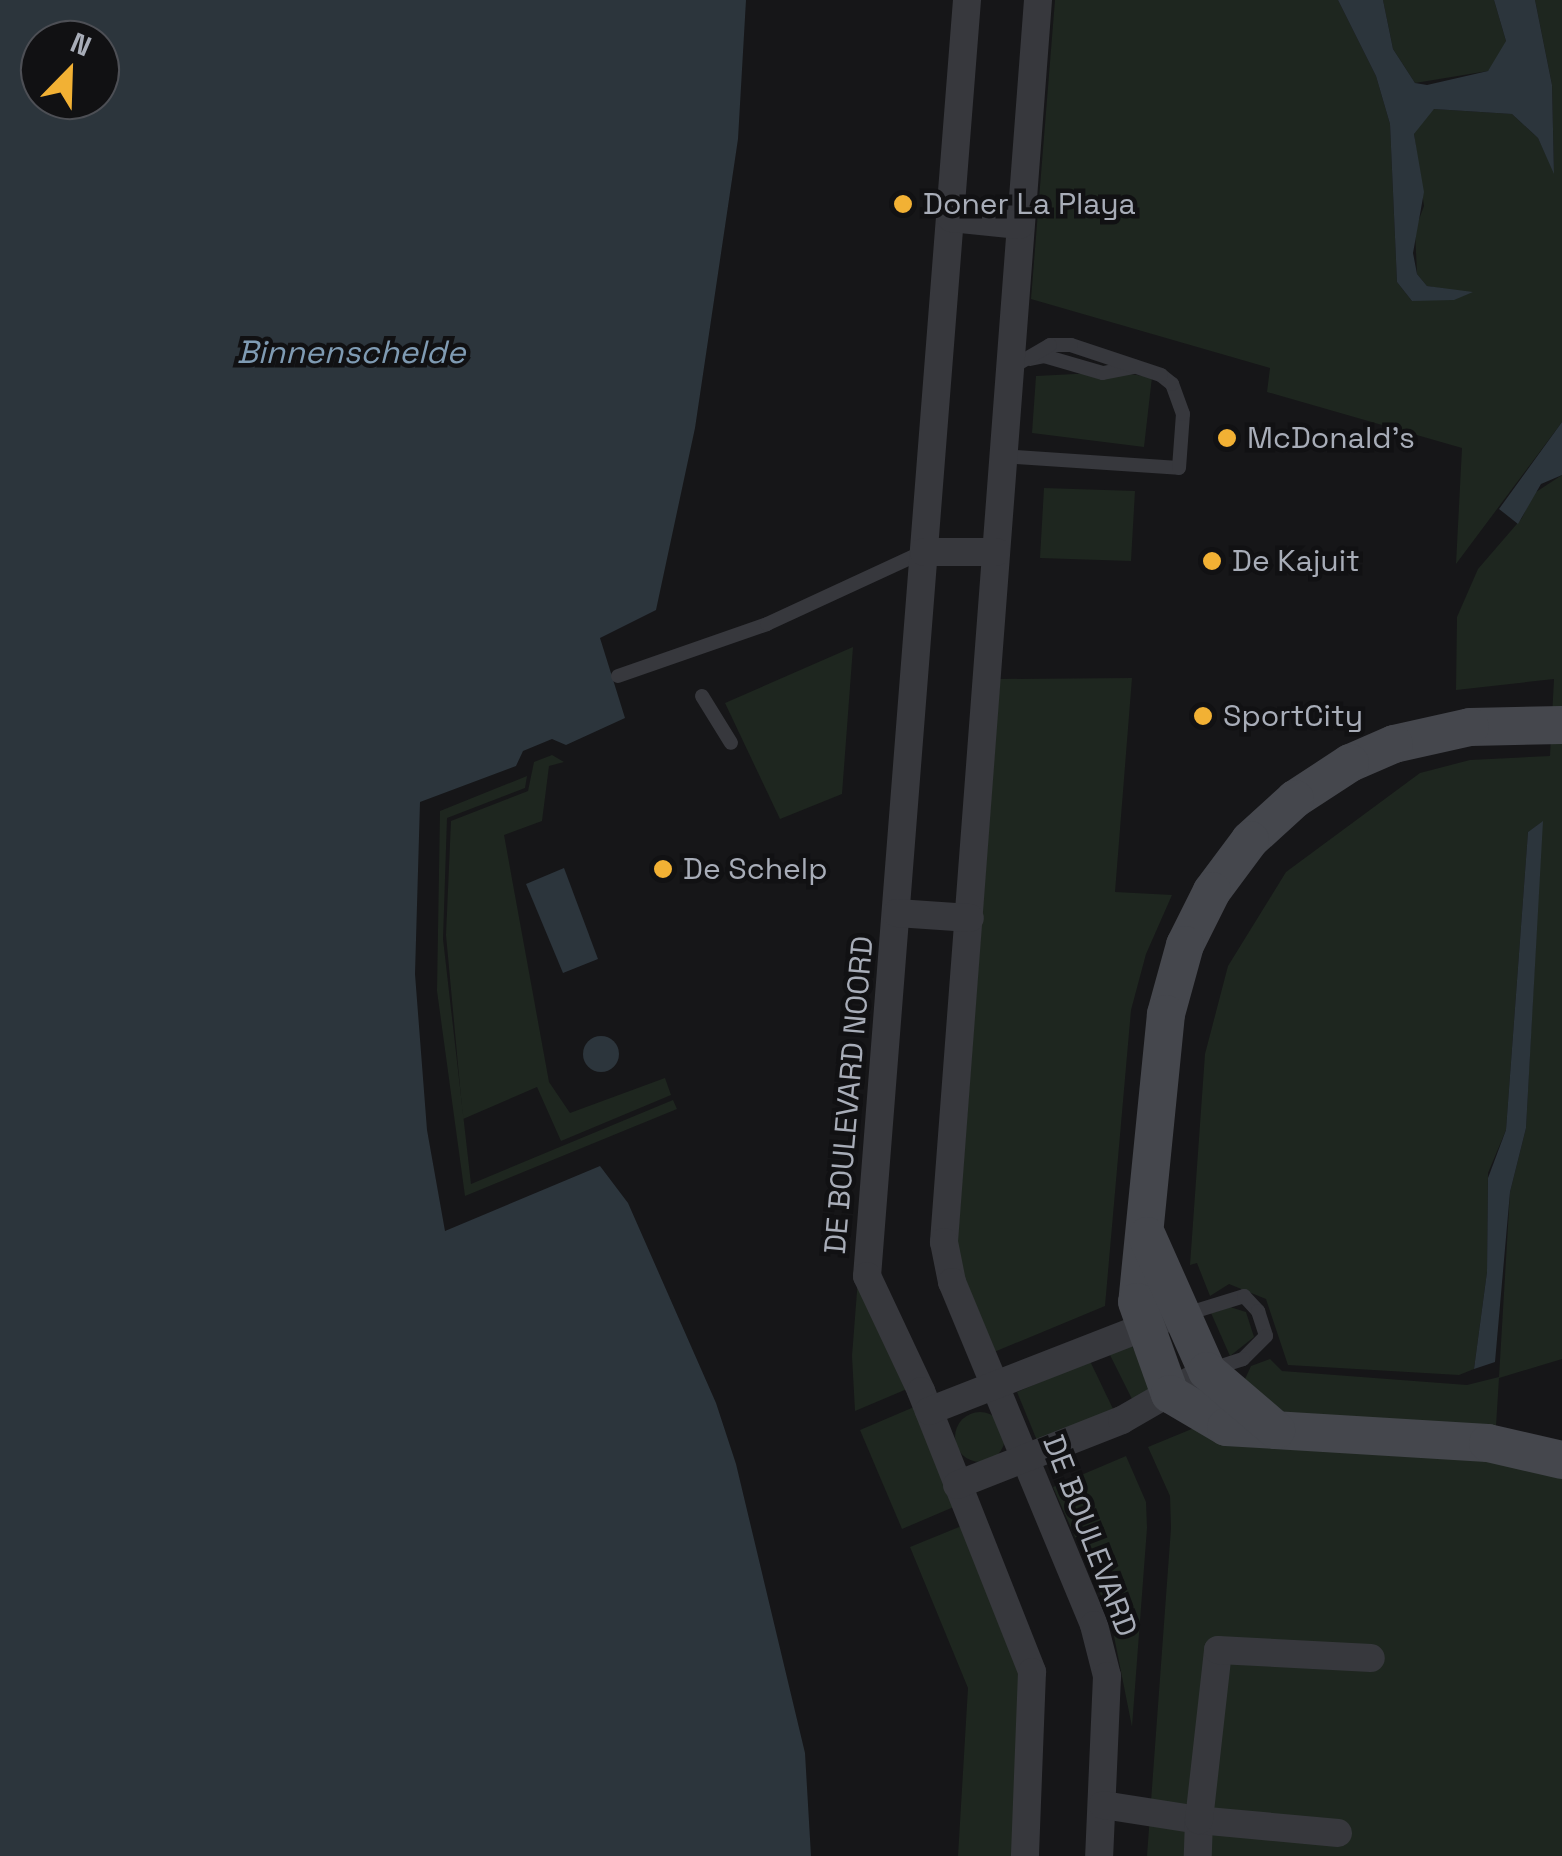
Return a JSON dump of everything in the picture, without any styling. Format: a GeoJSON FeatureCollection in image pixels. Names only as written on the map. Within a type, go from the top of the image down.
{"type":"FeatureCollection","features":[{"type":"Feature","properties":{"kind":"street","name":"DE BOULEVARD NOORD"},"geometry":{"type":"LineString","coordinates":[[925,1401],[867,1276],[868,1205],[897,913],[967,0]]}},
{"type":"Feature","properties":{"kind":"street"},"geometry":{"type":"LineString","coordinates":[[992,1374],[952,1282],[944,1242],[1000,456],[1019,364],[1020,225],[1038,0]]}},
{"type":"Feature","properties":{"kind":"street"},"geometry":{"type":"LineString","coordinates":[[951,218],[1020,225]]}},
{"type":"Feature","properties":{"kind":"street"},"geometry":{"type":"LineString","coordinates":[[924,552],[996,552]]}},
{"type":"Feature","properties":{"kind":"street"},"geometry":{"type":"LineString","coordinates":[[1552,725],[1470,727],[1394,744],[1294,799],[1240,853],[1185,945],[1166,1014],[1147,1236],[1137,1302],[1141,1325],[1170,1394],[1226,1427],[1488,1443],[1562,1460]]}},
{"type":"Feature","properties":{"kind":"street","name":"DE BOULEVARD NOORD"},"geometry":{"type":"LineString","coordinates":[[897,913],[970,918]]}},
{"type":"Feature","properties":{"kind":"street"},"geometry":{"type":"LineString","coordinates":[[1147,1236],[1207,1371],[1276,1430]]}},
{"type":"Feature","properties":{"kind":"street"},"geometry":{"type":"LineString","coordinates":[[1025,1856],[1032,1672],[925,1401],[992,1374],[1180,1316]]}},
{"type":"Feature","properties":{"kind":"street"},"geometry":{"type":"LineString","coordinates":[[957,1485],[1026,1460],[1170,1394],[1207,1371]]}},
{"type":"Feature","properties":{"kind":"street","name":"DE BOULEVARD"},"geometry":{"type":"LineString","coordinates":[[992,1374],[1094,1625],[1107,1676],[1099,1856]]}},
{"type":"Feature","properties":{"kind":"street"},"geometry":{"type":"LineString","coordinates":[[1488,1443],[1562,1434]]}},
{"type":"Feature","properties":{"kind":"street"},"geometry":{"type":"LineString","coordinates":[[1198,1856],[1218,1650],[1371,1658]]}},
{"type":"Feature","properties":{"kind":"street"},"geometry":{"type":"LineString","coordinates":[[1103,1805],[1200,1820],[1338,1833]]}},
{"type":"Feature","properties":{"kind":"lane"},"geometry":{"type":"LineString","coordinates":[[1000,456],[1179,468],[1181,402],[1172,384],[1136,366],[1070,345],[1050,345],[1019,364]]}},
{"type":"Feature","properties":{"kind":"lane"},"geometry":{"type":"LineString","coordinates":[[618,676],[767,624],[924,552]]}},
{"type":"Feature","properties":{"kind":"lane"},"geometry":{"type":"LineString","coordinates":[[702,696],[730,743]]}},
{"type":"Feature","properties":{"kind":"lane"},"geometry":{"type":"LineString","coordinates":[[1180,1316],[1244,1296],[1258,1311],[1266,1336],[1243,1359],[1207,1371]]}},
{"type":"Feature","properties":{"kind":"shaded area"},"geometry":{"type":"Polygon","coordinates":[[[1055,0],[1338,0],[1376,76],[1390,124],[1397,282],[1412,301],[1470,293],[1427,286],[1417,274],[1415,230],[1424,206],[1414,134],[1421,118],[1434,109],[1512,114],[1538,138],[1554,172],[1552,85],[1535,0],[1562,0],[1562,422],[1456,564],[1462,448],[1267,392],[1270,368],[1031,299],[1055,0]]]}},
{"type":"Feature","properties":{"kind":"shaded area"},"geometry":{"type":"Polygon","coordinates":[[[1383,0],[1494,0],[1506,41],[1503,55],[1488,71],[1415,83],[1393,49],[1383,0]]]}},
{"type":"Feature","properties":{"kind":"shaded area"},"geometry":{"type":"Polygon","coordinates":[[[1114,372],[1152,377],[1144,447],[1032,433],[1036,376],[1114,372]]]}},
{"type":"Feature","properties":{"kind":"shaded area"},"geometry":{"type":"Polygon","coordinates":[[[1562,475],[1562,1359],[1499,1378],[1496,1426],[1289,1414],[1240,1390],[1251,1366],[1270,1359],[1282,1371],[1467,1385],[1499,1377],[1510,1192],[1526,1128],[1542,822],[1528,832],[1506,1130],[1488,1173],[1487,1272],[1474,1369],[1459,1375],[1288,1365],[1266,1299],[1229,1284],[1210,1296],[1197,1263],[1190,1265],[1205,1054],[1228,966],[1286,872],[1420,773],[1470,760],[1550,756],[1554,679],[1456,690],[1457,617],[1478,569],[1522,518],[1533,494],[1562,475]]]}},
{"type":"Feature","properties":{"kind":"shaded area"},"geometry":{"type":"Polygon","coordinates":[[[1044,488],[1135,491],[1131,561],[1040,558],[1044,488]]]}},
{"type":"Feature","properties":{"kind":"shaded area"},"geometry":{"type":"Polygon","coordinates":[[[853,647],[842,794],[780,819],[725,703],[853,647]]]}},
{"type":"Feature","properties":{"kind":"shaded area"},"geometry":{"type":"Polygon","coordinates":[[[1132,678],[1115,892],[1172,895],[1146,954],[1131,1010],[1105,1306],[994,1352],[956,1261],[1000,679],[1132,678]]]}},
{"type":"Feature","properties":{"kind":"shaded area"},"geometry":{"type":"Polygon","coordinates":[[[552,755],[564,762],[549,766],[542,821],[504,835],[549,1082],[570,1113],[665,1078],[671,1095],[561,1141],[537,1087],[463,1119],[446,935],[451,821],[528,791],[534,762],[552,755]]]}},
{"type":"Feature","properties":{"kind":"shaded area"},"geometry":{"type":"Polygon","coordinates":[[[527,776],[525,788],[447,818],[443,939],[471,1184],[673,1100],[677,1109],[465,1196],[437,991],[440,811],[527,776]]]}},
{"type":"Feature","properties":{"kind":"shaded area"},"geometry":{"type":"Polygon","coordinates":[[[861,1240],[907,1389],[855,1411],[852,1356],[861,1240]]]}},
{"type":"Feature","properties":{"kind":"shaded area"},"geometry":{"type":"Polygon","coordinates":[[[1230,1307],[1246,1312],[1254,1337],[1230,1356],[1211,1313],[1230,1307]]]}},
{"type":"Feature","properties":{"kind":"shaded area"},"geometry":{"type":"Polygon","coordinates":[[[1131,1344],[1156,1394],[1134,1403],[1109,1353],[1131,1344]]]}},
{"type":"Feature","properties":{"kind":"shaded area"},"geometry":{"type":"Polygon","coordinates":[[[1090,1361],[1114,1411],[1038,1443],[1017,1392],[1090,1361]]]}},
{"type":"Feature","properties":{"kind":"shaded area"},"geometry":{"type":"Polygon","coordinates":[[[914,1407],[956,1506],[902,1529],[860,1430],[914,1407]]]}},
{"type":"Feature","properties":{"kind":"shaded area"},"geometry":{"type":"Polygon","coordinates":[[[980,1412],[998,1419],[1005,1437],[998,1455],[980,1462],[962,1455],[955,1437],[962,1419],[980,1412]]]}},
{"type":"Feature","properties":{"kind":"shaded area"},"geometry":{"type":"Polygon","coordinates":[[[1199,1426],[1485,1455],[1562,1475],[1562,1856],[1147,1856],[1171,1528],[1170,1496],[1148,1447],[1199,1426]]]}},
{"type":"Feature","properties":{"kind":"shaded area"},"geometry":{"type":"Polygon","coordinates":[[[1126,1456],[1146,1502],[1147,1528],[1132,1727],[1110,1616],[1053,1487],[1126,1456]]]}},
{"type":"Feature","properties":{"kind":"shaded area"},"geometry":{"type":"Polygon","coordinates":[[[964,1525],[1024,1674],[1017,1856],[958,1856],[968,1688],[910,1547],[964,1525]]]}},
{"type":"Feature","properties":{"kind":"water","name":"Binnenschelde"},"geometry":{"type":"Polygon","coordinates":[[[0,0],[746,0],[738,139],[695,428],[656,610],[600,638],[625,718],[566,745],[552,739],[523,751],[516,766],[420,802],[415,974],[427,1130],[445,1231],[600,1166],[628,1203],[716,1403],[736,1464],[805,1753],[811,1856],[0,1856],[0,0]]]}},
{"type":"Feature","properties":{"kind":"water"},"geometry":{"type":"Polygon","coordinates":[[[1338,0],[1383,0],[1393,49],[1415,83],[1427,85],[1488,71],[1506,41],[1494,0],[1535,0],[1552,85],[1554,174],[1538,138],[1512,114],[1434,109],[1414,134],[1424,192],[1413,253],[1417,274],[1427,286],[1473,292],[1454,300],[1412,301],[1397,282],[1390,124],[1376,76],[1338,0]]]}},
{"type":"Feature","properties":{"kind":"water"},"geometry":{"type":"Polygon","coordinates":[[[1562,422],[1562,475],[1541,484],[1518,524],[1499,509],[1562,422]]]}},
{"type":"Feature","properties":{"kind":"water"},"geometry":{"type":"Polygon","coordinates":[[[1543,821],[1526,1128],[1510,1192],[1495,1362],[1474,1369],[1487,1272],[1488,1178],[1506,1130],[1528,832],[1543,821]]]}},
{"type":"Feature","properties":{"kind":"water"},"geometry":{"type":"Polygon","coordinates":[[[564,868],[598,959],[563,973],[526,884],[564,868]]]}},
{"type":"Feature","properties":{"kind":"water"},"geometry":{"type":"Polygon","coordinates":[[[601,1036],[614,1041],[619,1054],[614,1067],[601,1072],[588,1067],[583,1054],[588,1041],[601,1036]]]}},
{"type":"Feature","properties":{"kind":"place","name":"Doner La Playa"},"geometry":{"type":"Point","coordinates":[903,204]}},
{"type":"Feature","properties":{"kind":"place","name":"McDonald's"},"geometry":{"type":"Point","coordinates":[1227,438]}},
{"type":"Feature","properties":{"kind":"place","name":"De Kajuit"},"geometry":{"type":"Point","coordinates":[1212,561]}},
{"type":"Feature","properties":{"kind":"place","name":"SportCity"},"geometry":{"type":"Point","coordinates":[1203,716]}},
{"type":"Feature","properties":{"kind":"place","name":"De Schelp"},"geometry":{"type":"Point","coordinates":[663,869]}}]}
